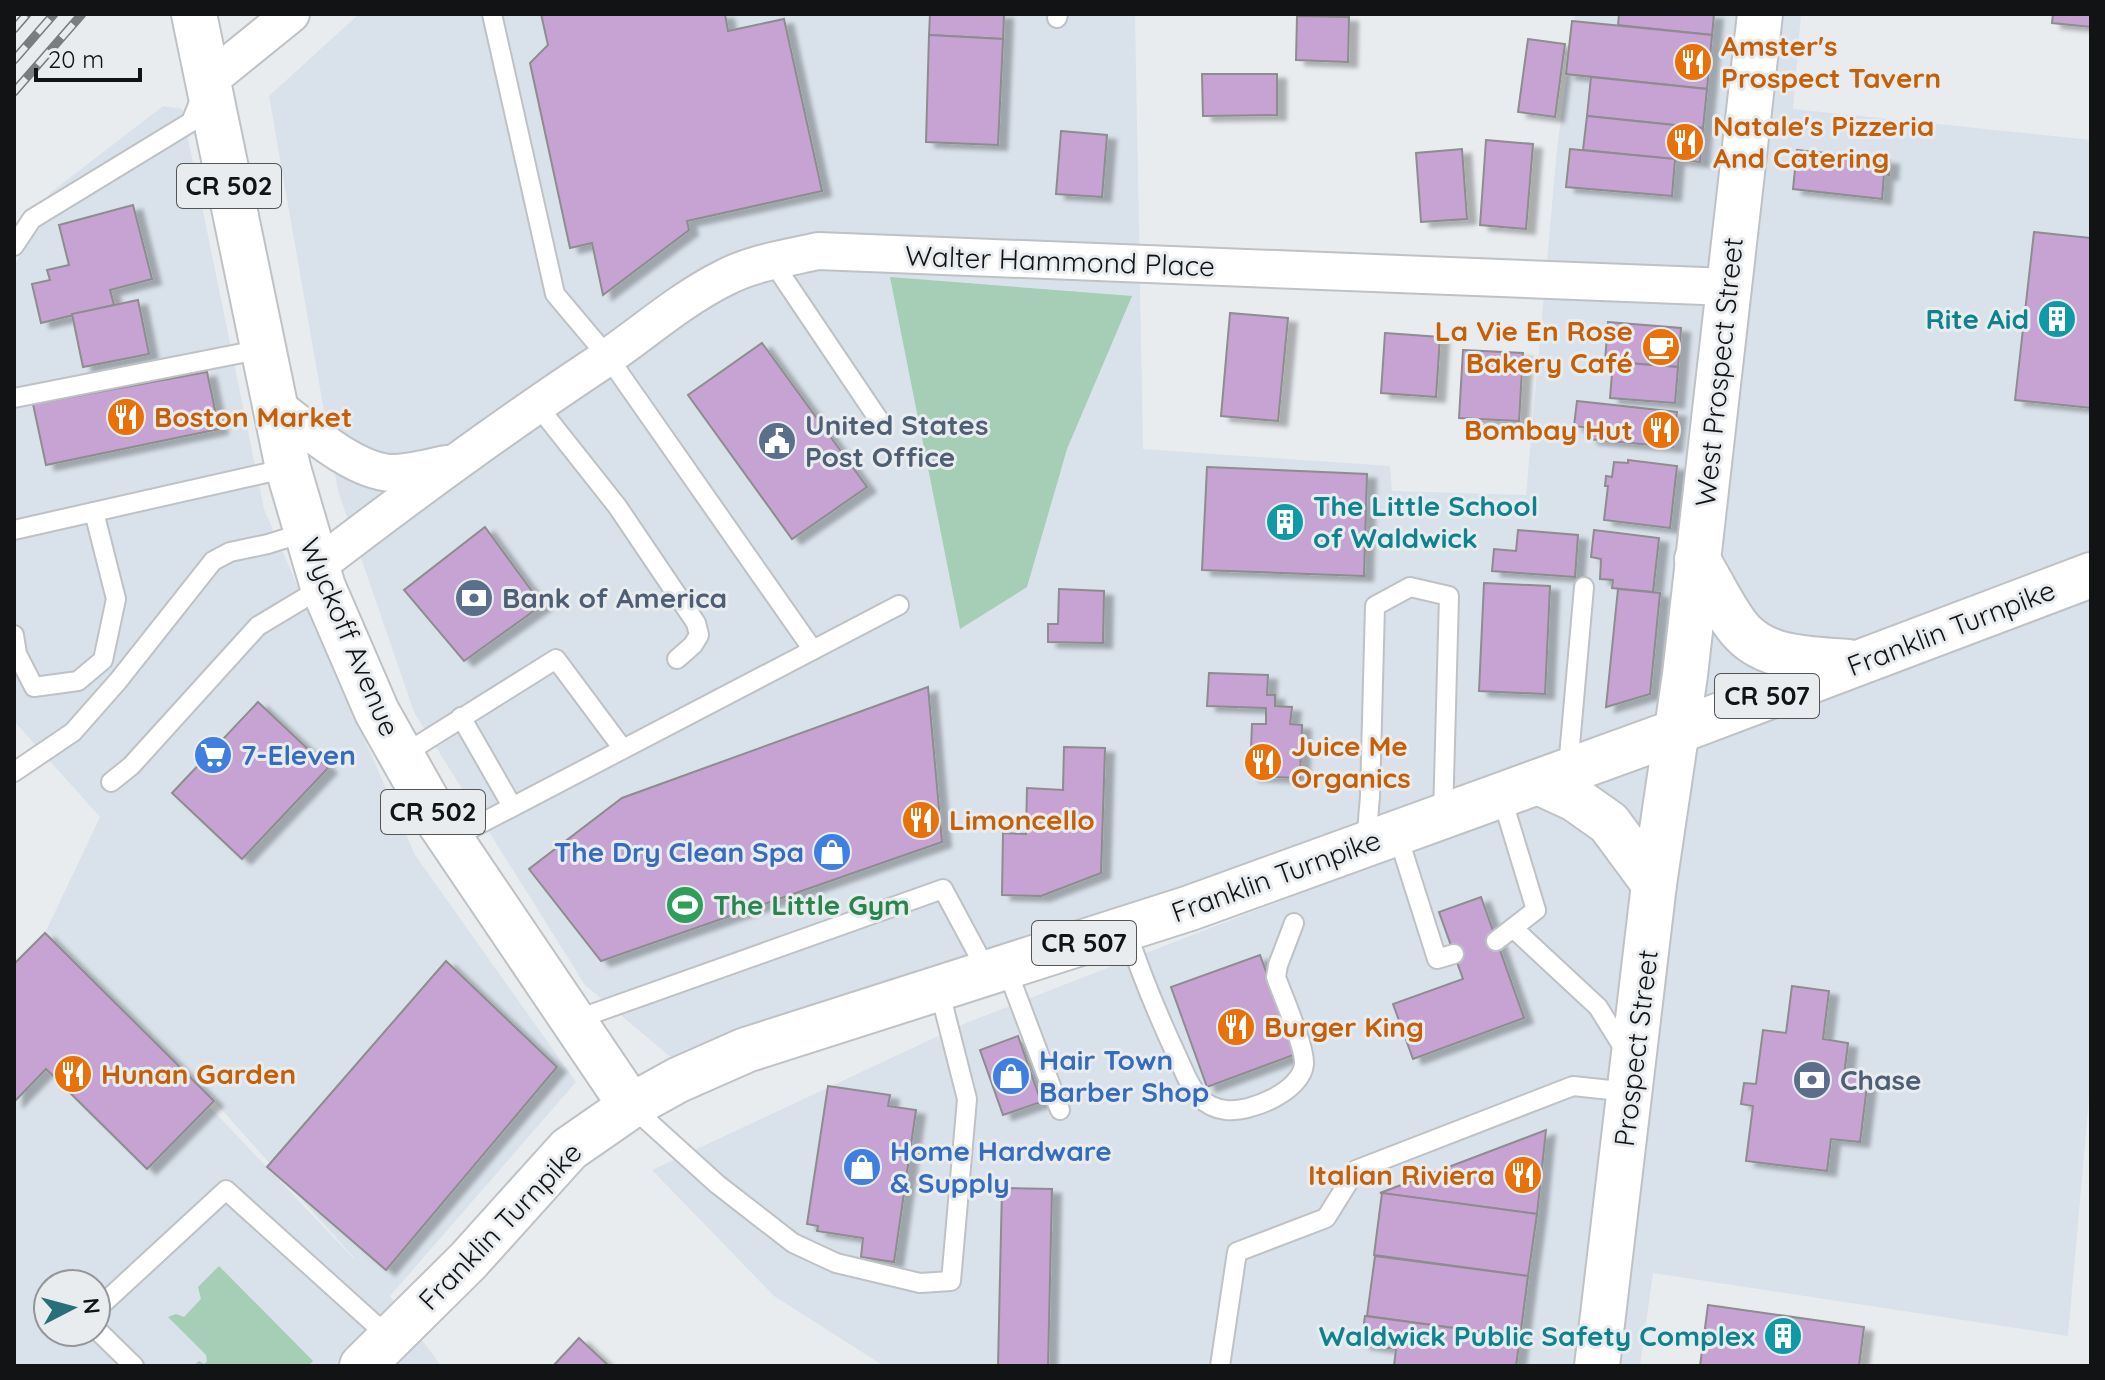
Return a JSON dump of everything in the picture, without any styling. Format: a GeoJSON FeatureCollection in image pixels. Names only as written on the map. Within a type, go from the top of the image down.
{"type":"FeatureCollection","features":[{"type":"Feature","properties":{"kind":"main road","name":"West Prospect Street"},"geometry":{"type":"LineString","coordinates":[[1678,731],[1760,14]]}},
{"type":"Feature","properties":{"kind":"main road","name":"Wyckoff Avenue"},"geometry":{"type":"LineString","coordinates":[[195,18],[288,468],[315,562],[377,712],[401,756],[451,839],[631,1106]]}},
{"type":"Feature","properties":{"kind":"main road"},"geometry":{"type":"LineString","coordinates":[[1697,559],[1745,635],[1772,652],[1858,663]]}},
{"type":"Feature","properties":{"kind":"main road","name":"Franklin Turnpike"},"geometry":{"type":"LineString","coordinates":[[376,1352],[468,1261],[569,1149],[631,1106],[678,1080],[746,1050],[1126,929],[1382,839],[2091,575]]}},
{"type":"Feature","properties":{"kind":"main road","name":"Prospect Street"},"geometry":{"type":"LineString","coordinates":[[1597,1366],[1654,884],[1678,731]]}},
{"type":"Feature","properties":{"kind":"main road"},"geometry":{"type":"LineString","coordinates":[[1536,783],[1575,799],[1609,823],[1654,884]]}},
{"type":"Feature","properties":{"kind":"street"},"geometry":{"type":"LineString","coordinates":[[207,82],[291,14]]}},
{"type":"Feature","properties":{"kind":"street","name":"Walter Hammond Place"},"geometry":{"type":"LineString","coordinates":[[315,562],[673,308],[726,276],[772,261],[818,251],[1729,287]]}},
{"type":"Feature","properties":{"kind":"street","name":"Walter Hammond Place"},"geometry":{"type":"LineString","coordinates":[[275,405],[321,439],[370,468],[392,473],[453,463]]}},
{"type":"Feature","properties":{"kind":"lane"},"geometry":{"type":"LineString","coordinates":[[492,14],[555,294],[608,357],[813,650]]}},
{"type":"Feature","properties":{"kind":"lane"},"geometry":{"type":"LineString","coordinates":[[14,246],[32,219],[191,122],[207,82]]}},
{"type":"Feature","properties":{"kind":"lane"},"geometry":{"type":"LineString","coordinates":[[772,261],[881,423]]}},
{"type":"Feature","properties":{"kind":"lane"},"geometry":{"type":"LineString","coordinates":[[14,398],[263,349]]}},
{"type":"Feature","properties":{"kind":"lane"},"geometry":{"type":"LineString","coordinates":[[537,405],[617,506],[696,623],[699,635],[677,659]]}},
{"type":"Feature","properties":{"kind":"lane"},"geometry":{"type":"LineString","coordinates":[[14,530],[288,468]]}},
{"type":"Feature","properties":{"kind":"lane"},"geometry":{"type":"LineString","coordinates":[[14,635],[17,654],[34,687],[78,681],[103,660],[116,599],[94,512]]}},
{"type":"Feature","properties":{"kind":"lane"},"geometry":{"type":"LineString","coordinates":[[14,772],[73,732],[118,681],[213,561],[230,552],[268,544],[315,562],[131,766],[111,782]]}},
{"type":"Feature","properties":{"kind":"lane"},"geometry":{"type":"LineString","coordinates":[[1443,816],[1449,596],[1410,587],[1375,606],[1370,796],[1382,839],[1437,959],[1454,954]]}},
{"type":"Feature","properties":{"kind":"lane"},"geometry":{"type":"LineString","coordinates":[[1496,941],[1536,910],[1536,783],[1584,587]]}},
{"type":"Feature","properties":{"kind":"lane"},"geometry":{"type":"LineString","coordinates":[[451,839],[899,605]]}},
{"type":"Feature","properties":{"kind":"lane"},"geometry":{"type":"LineString","coordinates":[[401,756],[556,659],[623,749]]}},
{"type":"Feature","properties":{"kind":"lane"},"geometry":{"type":"LineString","coordinates":[[461,717],[512,806]]}},
{"type":"Feature","properties":{"kind":"lane"},"geometry":{"type":"LineString","coordinates":[[572,1021],[943,889],[997,970],[1060,1110]]}},
{"type":"Feature","properties":{"kind":"lane"},"geometry":{"type":"LineString","coordinates":[[1126,929],[1158,1016],[1189,1081],[1199,1097],[1210,1106],[1235,1111],[1287,1091],[1301,1077],[1304,1062],[1301,1049],[1276,977],[1294,923]]}},
{"type":"Feature","properties":{"kind":"lane"},"geometry":{"type":"LineString","coordinates":[[1220,1366],[1237,1252],[1326,1218],[1356,1170],[1573,1086],[1631,1078],[1616,1032],[1598,1007],[1513,928]]}},
{"type":"Feature","properties":{"kind":"lane"},"geometry":{"type":"LineString","coordinates":[[631,1106],[717,1184],[793,1243],[836,1263],[920,1283],[951,1281],[967,1099],[939,989]]}},
{"type":"Feature","properties":{"kind":"lane"},"geometry":{"type":"LineString","coordinates":[[112,1295],[226,1190],[376,1352]]}},
{"type":"Feature","properties":{"kind":"lane"},"geometry":{"type":"LineString","coordinates":[[112,1345],[134,1366]]}},
{"type":"Feature","properties":{"kind":"shaded area"},"geometry":{"type":"Polygon","coordinates":[[[359,14],[1135,14],[1143,449],[1390,466],[1392,491],[1526,495],[1557,149],[1575,14],[1801,14],[1793,109],[2091,140],[2091,1076],[2068,1336],[1653,1273],[1640,1366],[884,1366],[774,1296],[652,1170],[966,1023],[1540,800],[674,1060],[585,985],[414,712],[338,491],[269,96],[359,14]]]}},
{"type":"Feature","properties":{"kind":"shaded area"},"geometry":{"type":"Polygon","coordinates":[[[163,106],[182,109],[264,509],[415,855],[576,1082],[390,1296],[439,1363],[437,1366],[14,1366],[14,964],[45,933],[100,817],[14,721],[14,267],[50,193],[163,106]],[[75,965],[354,1258],[214,1101],[75,965]]]}},
{"type":"Feature","properties":{"kind":"green space"},"geometry":{"type":"Polygon","coordinates":[[[890,277],[1132,296],[1067,449],[1027,587],[960,629],[890,277]]]}},
{"type":"Feature","properties":{"kind":"green space"},"geometry":{"type":"Polygon","coordinates":[[[219,1266],[313,1361],[308,1366],[193,1366],[199,1361],[204,1364],[206,1355],[168,1317],[176,1314],[184,1317],[201,1299],[198,1287],[219,1266]]]}},
{"type":"Feature","properties":{"kind":"building"},"geometry":{"type":"Polygon","coordinates":[[[541,14],[725,14],[728,31],[784,19],[822,191],[687,221],[689,230],[603,295],[592,243],[570,248],[530,63],[548,45],[541,14]]]}},
{"type":"Feature","properties":{"kind":"building"},"geometry":{"type":"Polygon","coordinates":[[[930,14],[1004,14],[1003,39],[929,35],[930,14]]]}},
{"type":"Feature","properties":{"kind":"building"},"geometry":{"type":"Polygon","coordinates":[[[1619,14],[1714,14],[1712,35],[1618,25],[1619,14]]]}},
{"type":"Feature","properties":{"kind":"building"},"geometry":{"type":"Polygon","coordinates":[[[2053,14],[2091,14],[2091,27],[2052,23],[2053,14]]]}},
{"type":"Feature","properties":{"kind":"building"},"geometry":{"type":"Polygon","coordinates":[[[1297,16],[1349,17],[1348,62],[1296,60],[1297,16]]]}},
{"type":"Feature","properties":{"kind":"building"},"geometry":{"type":"Polygon","coordinates":[[[1572,21],[1712,35],[1707,89],[1566,74],[1572,21]]]}},
{"type":"Feature","properties":{"kind":"building"},"geometry":{"type":"Polygon","coordinates":[[[929,35],[1003,39],[998,145],[926,142],[929,35]]]}},
{"type":"Feature","properties":{"kind":"building"},"geometry":{"type":"Polygon","coordinates":[[[1528,39],[1565,44],[1555,117],[1518,112],[1528,39]]]}},
{"type":"Feature","properties":{"kind":"building"},"geometry":{"type":"Polygon","coordinates":[[[1202,74],[1277,74],[1277,115],[1203,116],[1202,74]]]}},
{"type":"Feature","properties":{"kind":"building"},"geometry":{"type":"Polygon","coordinates":[[[1591,77],[1707,89],[1703,128],[1587,116],[1591,77]]]}},
{"type":"Feature","properties":{"kind":"building"},"geometry":{"type":"Polygon","coordinates":[[[1587,116],[1703,128],[1700,162],[1583,150],[1587,116]]]}},
{"type":"Feature","properties":{"kind":"building"},"geometry":{"type":"Polygon","coordinates":[[[1061,131],[1107,135],[1102,197],[1056,194],[1061,131]]]}},
{"type":"Feature","properties":{"kind":"building"},"geometry":{"type":"Polygon","coordinates":[[[1486,140],[1533,144],[1526,229],[1480,225],[1486,140]]]}},
{"type":"Feature","properties":{"kind":"building"},"geometry":{"type":"Polygon","coordinates":[[[1462,149],[1467,219],[1421,222],[1416,153],[1462,149]]]}},
{"type":"Feature","properties":{"kind":"building"},"geometry":{"type":"Polygon","coordinates":[[[1570,149],[1675,159],[1672,196],[1566,187],[1570,149]]]}},
{"type":"Feature","properties":{"kind":"building"},"geometry":{"type":"Polygon","coordinates":[[[1797,150],[1890,160],[1889,175],[1884,174],[1882,199],[1793,189],[1797,150]]]}},
{"type":"Feature","properties":{"kind":"building"},"geometry":{"type":"Polygon","coordinates":[[[133,205],[152,279],[110,290],[114,305],[41,323],[32,284],[50,280],[47,270],[69,265],[59,225],[133,205]]]}},
{"type":"Feature","properties":{"kind":"building","name":"Rite Aid"},"geometry":{"type":"Polygon","coordinates":[[[2034,232],[2090,238],[2091,232],[2091,408],[2015,400],[2034,232]]]}},
{"type":"Feature","properties":{"kind":"building"},"geometry":{"type":"Polygon","coordinates":[[[138,300],[149,354],[83,367],[72,314],[138,300]]]}},
{"type":"Feature","properties":{"kind":"building"},"geometry":{"type":"Polygon","coordinates":[[[1230,313],[1288,318],[1278,421],[1221,416],[1230,313]]]}},
{"type":"Feature","properties":{"kind":"building"},"geometry":{"type":"Polygon","coordinates":[[[1608,322],[1681,328],[1678,367],[1605,361],[1608,322]]]}},
{"type":"Feature","properties":{"kind":"building"},"geometry":{"type":"Polygon","coordinates":[[[1385,333],[1440,337],[1436,397],[1381,393],[1385,333]]]}},
{"type":"Feature","properties":{"kind":"building","name":"United States Post Office"},"geometry":{"type":"Polygon","coordinates":[[[762,343],[867,487],[792,539],[688,395],[762,343]]]}},
{"type":"Feature","properties":{"kind":"building"},"geometry":{"type":"Polygon","coordinates":[[[1463,350],[1523,353],[1519,421],[1459,418],[1463,350]]]}},
{"type":"Feature","properties":{"kind":"building"},"geometry":{"type":"Polygon","coordinates":[[[1613,362],[1678,367],[1675,403],[1610,398],[1613,362]]]}},
{"type":"Feature","properties":{"kind":"building","name":"Boston Market"},"geometry":{"type":"Polygon","coordinates":[[[207,372],[219,429],[46,465],[33,404],[207,372]]]}},
{"type":"Feature","properties":{"kind":"building"},"geometry":{"type":"Polygon","coordinates":[[[1577,401],[1677,412],[1673,447],[1589,439],[1590,428],[1574,426],[1577,401]]]}},
{"type":"Feature","properties":{"kind":"building"},"geometry":{"type":"Polygon","coordinates":[[[1628,460],[1677,466],[1670,528],[1604,520],[1608,486],[1605,486],[1606,476],[1612,477],[1614,462],[1628,463],[1628,460]]]}},
{"type":"Feature","properties":{"kind":"building","name":"The Little School of Waldwick"},"geometry":{"type":"Polygon","coordinates":[[[1207,467],[1367,474],[1364,576],[1202,570],[1207,467]]]}},
{"type":"Feature","properties":{"kind":"building","name":"Bank of America"},"geometry":{"type":"Polygon","coordinates":[[[485,527],[542,605],[464,661],[404,590],[485,527]]]}},
{"type":"Feature","properties":{"kind":"building"},"geometry":{"type":"Polygon","coordinates":[[[1518,530],[1578,535],[1575,577],[1492,571],[1494,549],[1516,551],[1518,530]]]}},
{"type":"Feature","properties":{"kind":"building"},"geometry":{"type":"Polygon","coordinates":[[[1594,530],[1659,538],[1653,592],[1612,588],[1613,580],[1600,579],[1601,559],[1591,557],[1594,530]]]}},
{"type":"Feature","properties":{"kind":"building"},"geometry":{"type":"Polygon","coordinates":[[[1484,583],[1550,586],[1545,694],[1479,691],[1484,583]]]}},
{"type":"Feature","properties":{"kind":"building"},"geometry":{"type":"Polygon","coordinates":[[[1059,589],[1104,591],[1103,643],[1048,642],[1048,624],[1058,624],[1059,589]]]}},
{"type":"Feature","properties":{"kind":"building"},"geometry":{"type":"Polygon","coordinates":[[[1618,589],[1660,593],[1650,694],[1606,707],[1618,589]]]}},
{"type":"Feature","properties":{"kind":"building"},"geometry":{"type":"Polygon","coordinates":[[[1209,673],[1268,675],[1267,695],[1275,695],[1275,706],[1292,707],[1290,724],[1302,725],[1300,778],[1250,776],[1252,724],[1266,724],[1266,708],[1207,706],[1209,673]]]}},
{"type":"Feature","properties":{"kind":"building"},"geometry":{"type":"Polygon","coordinates":[[[928,687],[942,842],[601,961],[529,869],[622,798],[928,687]]]}},
{"type":"Feature","properties":{"kind":"building"},"geometry":{"type":"Polygon","coordinates":[[[258,702],[328,768],[242,859],[172,793],[258,702]]]}},
{"type":"Feature","properties":{"kind":"building"},"geometry":{"type":"Polygon","coordinates":[[[1064,747],[1105,748],[1101,873],[1041,896],[1002,895],[1003,833],[1026,834],[1027,788],[1063,790],[1064,747]]]}},
{"type":"Feature","properties":{"kind":"building"},"geometry":{"type":"Polygon","coordinates":[[[1481,897],[1524,1018],[1413,1059],[1393,1004],[1463,979],[1439,912],[1481,897]]]}},
{"type":"Feature","properties":{"kind":"building"},"geometry":{"type":"Polygon","coordinates":[[[45,933],[214,1101],[147,1169],[46,1069],[14,1102],[14,964],[45,933]]]}},
{"type":"Feature","properties":{"kind":"building","name":"Burger King"},"geometry":{"type":"Polygon","coordinates":[[[1260,955],[1296,1054],[1207,1087],[1171,987],[1260,955]]]}},
{"type":"Feature","properties":{"kind":"building"},"geometry":{"type":"Polygon","coordinates":[[[446,961],[557,1067],[386,1270],[267,1167],[446,961]]]}},
{"type":"Feature","properties":{"kind":"building","name":"Chase"},"geometry":{"type":"Polygon","coordinates":[[[1792,986],[1829,991],[1823,1039],[1848,1043],[1844,1075],[1868,1078],[1860,1142],[1831,1139],[1827,1171],[1746,1161],[1753,1106],[1741,1104],[1744,1083],[1756,1084],[1763,1030],[1786,1033],[1792,986]]]}},
{"type":"Feature","properties":{"kind":"building","name":"Hair Town Barber Shop"},"geometry":{"type":"Polygon","coordinates":[[[1018,1036],[1041,1102],[1003,1115],[980,1050],[1018,1036]]]}},
{"type":"Feature","properties":{"kind":"building","name":"Home Hardware & Supply"},"geometry":{"type":"Polygon","coordinates":[[[828,1086],[890,1095],[888,1106],[916,1110],[894,1262],[861,1257],[863,1238],[817,1231],[818,1226],[807,1224],[828,1086]]]}},
{"type":"Feature","properties":{"kind":"building"},"geometry":{"type":"Polygon","coordinates":[[[1546,1130],[1537,1214],[1380,1193],[1533,1135],[1546,1130]]]}},
{"type":"Feature","properties":{"kind":"building"},"geometry":{"type":"Polygon","coordinates":[[[1002,1188],[1052,1189],[1048,1366],[998,1366],[1002,1188]]]}},
{"type":"Feature","properties":{"kind":"building"},"geometry":{"type":"Polygon","coordinates":[[[1382,1193],[1537,1214],[1528,1276],[1374,1255],[1382,1193]]]}},
{"type":"Feature","properties":{"kind":"building"},"geometry":{"type":"Polygon","coordinates":[[[1375,1256],[1528,1276],[1520,1337],[1367,1316],[1375,1256]]]}},
{"type":"Feature","properties":{"kind":"building","name":"Waldwick Public Safety Complex"},"geometry":{"type":"Polygon","coordinates":[[[1708,1305],[1864,1327],[1859,1366],[1700,1366],[1708,1305]]]}},
{"type":"Feature","properties":{"kind":"building"},"geometry":{"type":"Polygon","coordinates":[[[1365,1316],[1520,1337],[1516,1366],[1394,1366],[1396,1349],[1361,1344],[1365,1316]]]}},
{"type":"Feature","properties":{"kind":"building"},"geometry":{"type":"Polygon","coordinates":[[[579,1338],[609,1366],[553,1366],[579,1338]]]}},
{"type":"Feature","properties":{"kind":"railway"},"geometry":{"type":"LineString","coordinates":[[14,29],[27,14]]}},
{"type":"Feature","properties":{"kind":"railway"},"geometry":{"type":"LineString","coordinates":[[14,60],[54,14]]}},
{"type":"Feature","properties":{"kind":"railway"},"geometry":{"type":"LineString","coordinates":[[14,92],[82,14]]}},
{"type":"Feature","properties":{"kind":"place","name":"Amster's Prospect Tavern"},"geometry":{"type":"Point","coordinates":[1693,62]}},
{"type":"Feature","properties":{"kind":"place","name":"Natale's Pizzeria And Catering"},"geometry":{"type":"Point","coordinates":[1685,142]}},
{"type":"Feature","properties":{"kind":"place","name":"Rite Aid"},"geometry":{"type":"Point","coordinates":[2057,319]}},
{"type":"Feature","properties":{"kind":"place","name":"La Vie En Rose Bakery Café"},"geometry":{"type":"Point","coordinates":[1661,347]}},
{"type":"Feature","properties":{"kind":"place","name":"Boston Market"},"geometry":{"type":"Point","coordinates":[126,417]}},
{"type":"Feature","properties":{"kind":"place","name":"Bombay Hut"},"geometry":{"type":"Point","coordinates":[1661,430]}},
{"type":"Feature","properties":{"kind":"place","name":"United States Post Office"},"geometry":{"type":"Point","coordinates":[777,441]}},
{"type":"Feature","properties":{"kind":"place","name":"The Little School of Waldwick"},"geometry":{"type":"Point","coordinates":[1285,522]}},
{"type":"Feature","properties":{"kind":"place","name":"Bank of America"},"geometry":{"type":"Point","coordinates":[474,598]}},
{"type":"Feature","properties":{"kind":"place","name":"7-Eleven"},"geometry":{"type":"Point","coordinates":[213,755]}},
{"type":"Feature","properties":{"kind":"place","name":"Juice Me Organics"},"geometry":{"type":"Point","coordinates":[1263,762]}},
{"type":"Feature","properties":{"kind":"place","name":"Limoncello"},"geometry":{"type":"Point","coordinates":[921,820]}},
{"type":"Feature","properties":{"kind":"place","name":"The Dry Clean Spa"},"geometry":{"type":"Point","coordinates":[832,852]}},
{"type":"Feature","properties":{"kind":"place","name":"The Little Gym"},"geometry":{"type":"Point","coordinates":[685,905]}},
{"type":"Feature","properties":{"kind":"place","name":"Burger King"},"geometry":{"type":"Point","coordinates":[1236,1027]}},
{"type":"Feature","properties":{"kind":"place","name":"Hunan Garden"},"geometry":{"type":"Point","coordinates":[73,1074]}},
{"type":"Feature","properties":{"kind":"place","name":"Hair Town Barber Shop"},"geometry":{"type":"Point","coordinates":[1011,1076]}},
{"type":"Feature","properties":{"kind":"place","name":"Chase"},"geometry":{"type":"Point","coordinates":[1812,1080]}},
{"type":"Feature","properties":{"kind":"place","name":"Home Hardware & Supply"},"geometry":{"type":"Point","coordinates":[862,1167]}},
{"type":"Feature","properties":{"kind":"place","name":"Italian Riviera"},"geometry":{"type":"Point","coordinates":[1523,1175]}},
{"type":"Feature","properties":{"kind":"place","name":"Waldwick Public Safety Complex"},"geometry":{"type":"Point","coordinates":[1783,1336]}}]}
